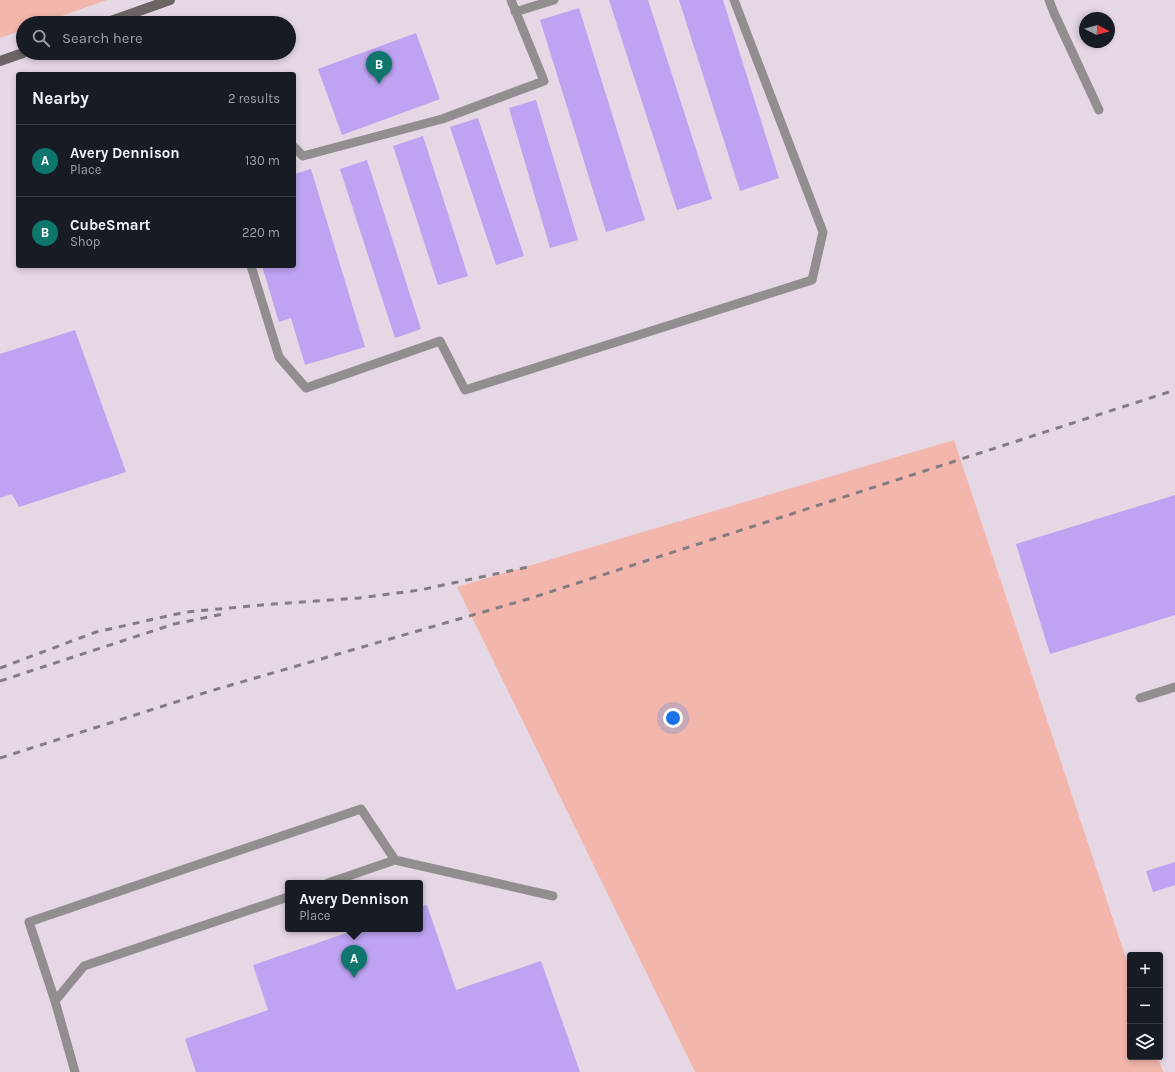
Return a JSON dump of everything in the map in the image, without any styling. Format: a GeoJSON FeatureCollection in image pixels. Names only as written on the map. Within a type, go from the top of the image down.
{"type":"FeatureCollection","features":[{"type":"Feature","properties":{"kind":"street"},"geometry":{"type":"LineString","coordinates":[[125,16],[170,0]]}},
{"type":"Feature","properties":{"kind":"street"},"geometry":{"type":"LineString","coordinates":[[0,61],[16,55]]}},
{"type":"Feature","properties":{"kind":"lane"},"geometry":{"type":"LineString","coordinates":[[296,149],[303,156],[442,119],[544,81],[511,0]]}},
{"type":"Feature","properties":{"kind":"lane"},"geometry":{"type":"LineString","coordinates":[[515,12],[554,0]]}},
{"type":"Feature","properties":{"kind":"lane"},"geometry":{"type":"LineString","coordinates":[[252,268],[279,357],[306,388],[440,342],[465,390],[812,280],[823,232],[734,0]]}},
{"type":"Feature","properties":{"kind":"lane"},"geometry":{"type":"LineString","coordinates":[[1049,0],[1099,110]]}},
{"type":"Feature","properties":{"kind":"lane"},"geometry":{"type":"LineString","coordinates":[[1140,698],[1175,687]]}},
{"type":"Feature","properties":{"kind":"lane"},"geometry":{"type":"LineString","coordinates":[[75,1072],[55,1001],[29,922],[361,809],[395,860]]}},
{"type":"Feature","properties":{"kind":"lane"},"geometry":{"type":"LineString","coordinates":[[337,880],[395,860],[553,896]]}},
{"type":"Feature","properties":{"kind":"lane"},"geometry":{"type":"LineString","coordinates":[[55,1001],[84,966],[285,898]]}},
{"type":"Feature","properties":{"kind":"shaded area"},"geometry":{"type":"Polygon","coordinates":[[[0,0],[107,0],[62,16],[16,16],[16,32],[0,38],[0,0]]]}},
{"type":"Feature","properties":{"kind":"shaded area"},"geometry":{"type":"Polygon","coordinates":[[[108,0],[1175,0],[1175,1072],[1163,1072],[1159,1060],[1163,1060],[1163,952],[1127,952],[1127,961],[1107,899],[457,587],[695,1072],[0,1072],[0,38],[16,32],[16,60],[296,60],[296,16],[62,16],[108,0]]]}},
{"type":"Feature","properties":{"kind":"shaded area"},"geometry":{"type":"Polygon","coordinates":[[[954,440],[1127,961],[1127,1060],[1159,1060],[1163,1072],[695,1072],[457,587],[954,440]]]}},
{"type":"Feature","properties":{"kind":"building"},"geometry":{"type":"Polygon","coordinates":[[[609,0],[648,0],[712,199],[677,210],[609,0]]]}},
{"type":"Feature","properties":{"kind":"building"},"geometry":{"type":"Polygon","coordinates":[[[679,0],[723,0],[779,178],[740,191],[679,0]]]}},
{"type":"Feature","properties":{"kind":"building"},"geometry":{"type":"Polygon","coordinates":[[[579,8],[645,220],[606,232],[540,20],[579,8]]]}},
{"type":"Feature","properties":{"kind":"building"},"geometry":{"type":"Polygon","coordinates":[[[416,33],[440,99],[342,135],[318,69],[416,33]]]}},
{"type":"Feature","properties":{"kind":"building"},"geometry":{"type":"Polygon","coordinates":[[[536,100],[578,240],[550,248],[509,108],[536,100]]]}},
{"type":"Feature","properties":{"kind":"building"},"geometry":{"type":"Polygon","coordinates":[[[478,118],[524,256],[496,265],[450,127],[478,118]]]}},
{"type":"Feature","properties":{"kind":"building"},"geometry":{"type":"Polygon","coordinates":[[[423,136],[468,276],[438,285],[393,146],[423,136]]]}},
{"type":"Feature","properties":{"kind":"building"},"geometry":{"type":"Polygon","coordinates":[[[367,160],[421,329],[395,338],[340,169],[367,160]]]}},
{"type":"Feature","properties":{"kind":"building"},"geometry":{"type":"Polygon","coordinates":[[[311,169],[365,347],[305,365],[291,318],[279,322],[263,268],[296,268],[296,173],[311,169]]]}},
{"type":"Feature","properties":{"kind":"building"},"geometry":{"type":"Polygon","coordinates":[[[75,330],[126,472],[19,507],[12,494],[0,498],[0,354],[75,330]]]}},
{"type":"Feature","properties":{"kind":"building"},"geometry":{"type":"Polygon","coordinates":[[[1175,495],[1175,615],[1050,654],[1016,544],[1175,495]]]}},
{"type":"Feature","properties":{"kind":"building"},"geometry":{"type":"Polygon","coordinates":[[[1175,862],[1175,885],[1153,892],[1146,871],[1175,862]]]}},
{"type":"Feature","properties":{"kind":"building"},"geometry":{"type":"Polygon","coordinates":[[[427,905],[456,990],[541,961],[580,1072],[196,1072],[185,1039],[268,1010],[253,965],[349,932],[423,932],[423,906],[427,905]]]}},
{"type":"Feature","properties":{"kind":"railway"},"geometry":{"type":"LineString","coordinates":[[0,758],[207,692],[528,599],[1175,390]]}},
{"type":"Feature","properties":{"kind":"railway"},"geometry":{"type":"LineString","coordinates":[[0,668],[96,632],[186,612],[359,598],[420,590],[533,566]]}},
{"type":"Feature","properties":{"kind":"railway"},"geometry":{"type":"LineString","coordinates":[[0,681],[174,624],[223,614]]}},
{"type":"Feature","properties":{"kind":"place","name":"CubeSmart"},"geometry":{"type":"Point","coordinates":[379,84]}},
{"type":"Feature","properties":{"kind":"place","name":"Avery Dennison"},"geometry":{"type":"Point","coordinates":[354,978]}}]}
